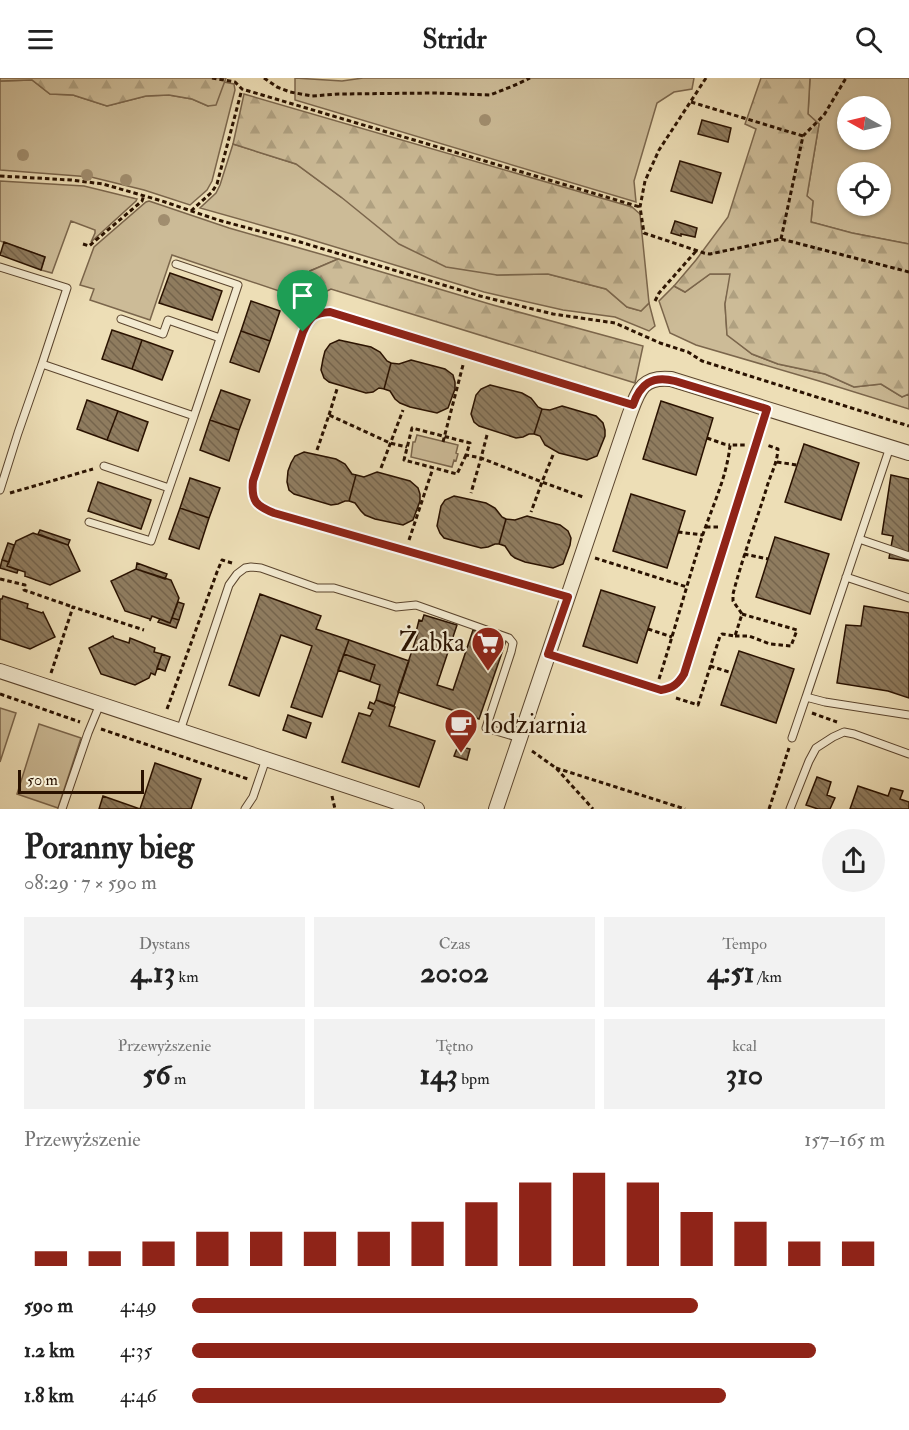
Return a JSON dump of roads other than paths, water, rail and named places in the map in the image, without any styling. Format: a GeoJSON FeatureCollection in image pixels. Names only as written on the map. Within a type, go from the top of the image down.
{"type":"FeatureCollection","features":[{"type":"Feature","properties":{"kind":"street"},"geometry":{"type":"LineString","coordinates":[[496,809],[524,743],[548,654],[633,405],[641,388],[654,379],[671,379],[909,453]]}},
{"type":"Feature","properties":{"kind":"street"},"geometry":{"type":"LineString","coordinates":[[0,671],[417,809]]}},
{"type":"Feature","properties":{"kind":"lane"},"geometry":{"type":"LineString","coordinates":[[89,522],[151,541],[194,416],[238,285],[176,264]]}},
{"type":"Feature","properties":{"kind":"lane"},"geometry":{"type":"LineString","coordinates":[[0,267],[67,288],[0,490]]}},
{"type":"Feature","properties":{"kind":"lane"},"geometry":{"type":"LineString","coordinates":[[568,597],[274,513],[260,507],[254,500],[253,481],[303,332],[309,319],[319,313],[330,312],[633,405]]}},
{"type":"Feature","properties":{"kind":"lane"},"geometry":{"type":"LineString","coordinates":[[121,319],[163,334],[168,320],[220,338]]}},
{"type":"Feature","properties":{"kind":"lane"},"geometry":{"type":"LineString","coordinates":[[42,364],[194,416]]}},
{"type":"Feature","properties":{"kind":"lane"},"geometry":{"type":"LineString","coordinates":[[548,654],[655,689],[671,689],[679,683],[684,674],[767,409]]}},
{"type":"Feature","properties":{"kind":"lane"},"geometry":{"type":"LineString","coordinates":[[792,738],[890,447]]}},
{"type":"Feature","properties":{"kind":"lane"},"geometry":{"type":"LineString","coordinates":[[104,466],[169,488]]}},
{"type":"Feature","properties":{"kind":"lane"},"geometry":{"type":"LineString","coordinates":[[859,540],[909,556]]}},
{"type":"Feature","properties":{"kind":"lane"},"geometry":{"type":"LineString","coordinates":[[180,731],[230,585],[237,574],[251,567],[261,568],[317,588],[334,588],[396,607],[416,605],[509,638],[513,643],[511,652],[486,728],[524,743]]}},
{"type":"Feature","properties":{"kind":"lane"},"geometry":{"type":"LineString","coordinates":[[846,577],[909,598]]}},
{"type":"Feature","properties":{"kind":"lane"},"geometry":{"type":"LineString","coordinates":[[806,697],[909,715]]}},
{"type":"Feature","properties":{"kind":"lane"},"geometry":{"type":"LineString","coordinates":[[62,809],[100,704]]}},
{"type":"Feature","properties":{"kind":"lane"},"geometry":{"type":"LineString","coordinates":[[790,809],[816,748],[833,737],[844,732],[854,734],[909,754]]}},
{"type":"Feature","properties":{"kind":"lane"},"geometry":{"type":"LineString","coordinates":[[245,809],[253,797],[266,759]]}},
{"type":"Feature","properties":{"kind":"place","name":"Żabka"},"geometry":{"type":"Point","coordinates":[488,672]}},
{"type":"Feature","properties":{"kind":"place","name":"lodziarnia"},"geometry":{"type":"Point","coordinates":[461,754]}}]}
